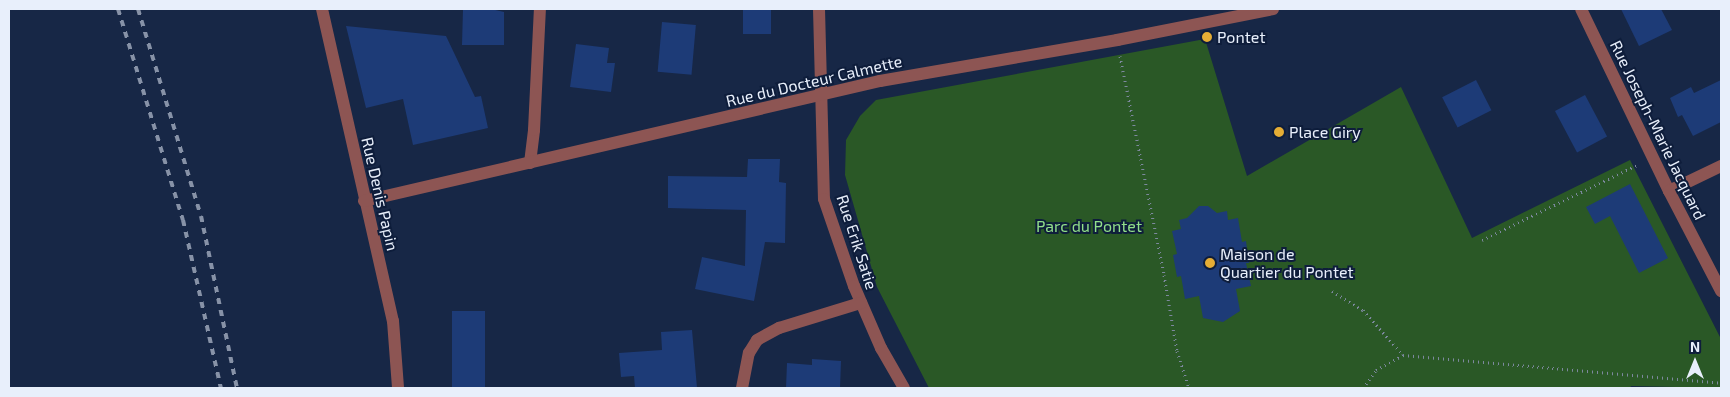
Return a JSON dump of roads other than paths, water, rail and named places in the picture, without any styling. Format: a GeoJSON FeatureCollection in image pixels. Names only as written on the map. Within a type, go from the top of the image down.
{"type":"FeatureCollection","features":[{"type":"Feature","properties":{"kind":"street","name":"Rue Denis Papin"},"geometry":{"type":"LineString","coordinates":[[322,9],[327,21],[364,201],[393,321],[398,388]]}},
{"type":"Feature","properties":{"kind":"street"},"geometry":{"type":"LineString","coordinates":[[530,163],[534,130],[540,9]]}},
{"type":"Feature","properties":{"kind":"street","name":"Rue Erik Satie"},"geometry":{"type":"LineString","coordinates":[[819,9],[824,199],[861,303],[881,348],[904,388]]}},
{"type":"Feature","properties":{"kind":"street","name":"Rue du Docteur Calmette"},"geometry":{"type":"LineString","coordinates":[[364,201],[880,82],[1117,40],[1273,9]]}},
{"type":"Feature","properties":{"kind":"street","name":"Rue Joseph-Marie Jacquard"},"geometry":{"type":"LineString","coordinates":[[1581,9],[1669,191],[1721,291]]}},
{"type":"Feature","properties":{"kind":"street"},"geometry":{"type":"LineString","coordinates":[[1669,191],[1721,166]]}},
{"type":"Feature","properties":{"kind":"street"},"geometry":{"type":"LineString","coordinates":[[742,388],[749,353],[757,340],[779,328],[861,303]]}},
{"type":"Feature","properties":{"kind":"railway"},"geometry":{"type":"LineString","coordinates":[[118,9],[183,220],[221,388]]}},
{"type":"Feature","properties":{"kind":"railway"},"geometry":{"type":"LineString","coordinates":[[138,9],[201,216],[237,388]]}},
{"type":"Feature","properties":{"kind":"place","name":"Pontet"},"geometry":{"type":"Point","coordinates":[1207,37]}},
{"type":"Feature","properties":{"kind":"place","name":"Place Giry"},"geometry":{"type":"Point","coordinates":[1279,132]}},
{"type":"Feature","properties":{"kind":"place","name":"Maison de Quartier du Pontet"},"geometry":{"type":"Point","coordinates":[1210,263]}},
{"type":"Feature","properties":{"kind":"park label","name":"Parc du Pontet"},"geometry":{"type":"Point","coordinates":[1089,226]}}]}
